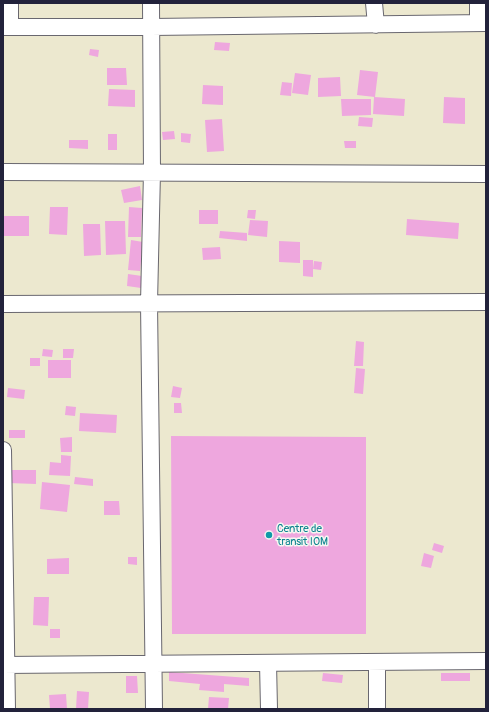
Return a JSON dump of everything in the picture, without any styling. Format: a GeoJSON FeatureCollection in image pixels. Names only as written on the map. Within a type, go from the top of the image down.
{"type":"FeatureCollection","features":[{"type":"Feature","properties":{"kind":"street"},"geometry":{"type":"LineString","coordinates":[[10,3],[6,27],[151,27],[482,23],[478,3]]}},
{"type":"Feature","properties":{"kind":"street"},"geometry":{"type":"LineString","coordinates":[[151,3],[152,172],[150,303],[154,709]]}},
{"type":"Feature","properties":{"kind":"street"},"geometry":{"type":"LineString","coordinates":[[374,3],[376,25]]}},
{"type":"Feature","properties":{"kind":"street"},"geometry":{"type":"LineString","coordinates":[[3,172],[486,174]]}},
{"type":"Feature","properties":{"kind":"street"},"geometry":{"type":"LineString","coordinates":[[3,304],[486,302]]}},
{"type":"Feature","properties":{"kind":"street"},"geometry":{"type":"LineString","coordinates":[[3,450],[5,665],[7,709]]}},
{"type":"Feature","properties":{"kind":"street"},"geometry":{"type":"LineString","coordinates":[[5,665],[486,661]]}},
{"type":"Feature","properties":{"kind":"street"},"geometry":{"type":"LineString","coordinates":[[377,662],[377,709]]}},
{"type":"Feature","properties":{"kind":"street"},"geometry":{"type":"LineString","coordinates":[[268,663],[268,709]]}},
{"type":"Feature","properties":{"kind":"building"},"geometry":{"type":"Polygon","coordinates":[[[215,42],[230,43],[229,51],[214,50],[215,42]]]}},
{"type":"Feature","properties":{"kind":"building"},"geometry":{"type":"Polygon","coordinates":[[[90,49],[99,50],[98,57],[89,55],[90,49]]]}},
{"type":"Feature","properties":{"kind":"building"},"geometry":{"type":"Polygon","coordinates":[[[107,68],[126,68],[127,85],[107,85],[107,68]]]}},
{"type":"Feature","properties":{"kind":"building"},"geometry":{"type":"Polygon","coordinates":[[[360,70],[378,72],[375,97],[357,95],[360,70]]]}},
{"type":"Feature","properties":{"kind":"building"},"geometry":{"type":"Polygon","coordinates":[[[295,73],[311,75],[308,95],[292,93],[295,73]]]}},
{"type":"Feature","properties":{"kind":"building"},"geometry":{"type":"Polygon","coordinates":[[[340,77],[341,96],[318,97],[318,78],[340,77]]]}},
{"type":"Feature","properties":{"kind":"building"},"geometry":{"type":"Polygon","coordinates":[[[282,82],[292,83],[291,96],[280,95],[282,82]]]}},
{"type":"Feature","properties":{"kind":"building"},"geometry":{"type":"Polygon","coordinates":[[[203,85],[223,86],[223,105],[202,104],[203,85]]]}},
{"type":"Feature","properties":{"kind":"building"},"geometry":{"type":"Polygon","coordinates":[[[109,89],[135,90],[135,107],[108,106],[109,89]]]}},
{"type":"Feature","properties":{"kind":"building"},"geometry":{"type":"Polygon","coordinates":[[[374,97],[405,99],[404,116],[373,114],[374,97]]]}},
{"type":"Feature","properties":{"kind":"building"},"geometry":{"type":"Polygon","coordinates":[[[444,97],[465,98],[465,124],[443,123],[444,97]]]}},
{"type":"Feature","properties":{"kind":"building"},"geometry":{"type":"Polygon","coordinates":[[[341,99],[371,99],[371,115],[342,116],[341,99]]]}},
{"type":"Feature","properties":{"kind":"building"},"geometry":{"type":"Polygon","coordinates":[[[359,117],[373,118],[372,127],[358,126],[359,117]]]}},
{"type":"Feature","properties":{"kind":"building"},"geometry":{"type":"Polygon","coordinates":[[[222,119],[224,151],[207,152],[205,120],[222,119]]]}},
{"type":"Feature","properties":{"kind":"building"},"geometry":{"type":"Polygon","coordinates":[[[174,131],[175,139],[163,140],[162,132],[174,131]]]}},
{"type":"Feature","properties":{"kind":"building"},"geometry":{"type":"Polygon","coordinates":[[[181,133],[191,134],[190,143],[181,142],[181,133]]]}},
{"type":"Feature","properties":{"kind":"building"},"geometry":{"type":"Polygon","coordinates":[[[108,134],[117,134],[117,150],[108,150],[108,134]]]}},
{"type":"Feature","properties":{"kind":"building"},"geometry":{"type":"Polygon","coordinates":[[[69,140],[88,140],[88,149],[69,148],[69,140]]]}},
{"type":"Feature","properties":{"kind":"building"},"geometry":{"type":"Polygon","coordinates":[[[344,141],[356,141],[356,148],[345,148],[344,141]]]}},
{"type":"Feature","properties":{"kind":"building"},"geometry":{"type":"Polygon","coordinates":[[[140,186],[142,200],[124,203],[121,190],[140,186]]]}},
{"type":"Feature","properties":{"kind":"building"},"geometry":{"type":"Polygon","coordinates":[[[50,207],[68,207],[67,235],[49,234],[50,207]]]}},
{"type":"Feature","properties":{"kind":"building"},"geometry":{"type":"Polygon","coordinates":[[[129,207],[142,208],[141,237],[128,237],[129,207]]]}},
{"type":"Feature","properties":{"kind":"building"},"geometry":{"type":"Polygon","coordinates":[[[199,210],[218,210],[218,224],[199,224],[199,210]]]}},
{"type":"Feature","properties":{"kind":"building"},"geometry":{"type":"Polygon","coordinates":[[[248,210],[256,210],[255,219],[247,218],[248,210]]]}},
{"type":"Feature","properties":{"kind":"building"},"geometry":{"type":"Polygon","coordinates":[[[4,216],[29,216],[29,236],[4,236],[4,216]]]}},
{"type":"Feature","properties":{"kind":"building"},"geometry":{"type":"Polygon","coordinates":[[[407,219],[459,223],[458,239],[406,235],[407,219]]]}},
{"type":"Feature","properties":{"kind":"building"},"geometry":{"type":"Polygon","coordinates":[[[250,220],[268,221],[267,237],[248,235],[250,220]]]}},
{"type":"Feature","properties":{"kind":"building"},"geometry":{"type":"Polygon","coordinates":[[[105,221],[125,221],[126,254],[106,255],[105,221]]]}},
{"type":"Feature","properties":{"kind":"building"},"geometry":{"type":"Polygon","coordinates":[[[83,224],[100,224],[101,255],[84,256],[83,224]]]}},
{"type":"Feature","properties":{"kind":"building"},"geometry":{"type":"Polygon","coordinates":[[[220,231],[247,233],[247,241],[219,238],[220,231]]]}},
{"type":"Feature","properties":{"kind":"building"},"geometry":{"type":"Polygon","coordinates":[[[131,240],[143,242],[140,271],[128,270],[131,240]]]}},
{"type":"Feature","properties":{"kind":"building"},"geometry":{"type":"Polygon","coordinates":[[[279,241],[300,242],[300,263],[279,262],[279,241]]]}},
{"type":"Feature","properties":{"kind":"building"},"geometry":{"type":"Polygon","coordinates":[[[220,247],[221,259],[203,260],[202,248],[220,247]]]}},
{"type":"Feature","properties":{"kind":"building"},"geometry":{"type":"Polygon","coordinates":[[[303,260],[313,260],[313,277],[303,276],[303,260]]]}},
{"type":"Feature","properties":{"kind":"building"},"geometry":{"type":"Polygon","coordinates":[[[314,261],[322,262],[321,270],[313,269],[314,261]]]}},
{"type":"Feature","properties":{"kind":"building"},"geometry":{"type":"Polygon","coordinates":[[[128,274],[142,276],[141,288],[127,286],[128,274]]]}},
{"type":"Feature","properties":{"kind":"building"},"geometry":{"type":"Polygon","coordinates":[[[356,341],[364,342],[363,366],[354,366],[356,341]]]}},
{"type":"Feature","properties":{"kind":"building"},"geometry":{"type":"Polygon","coordinates":[[[43,349],[53,350],[52,357],[42,356],[43,349]]]}},
{"type":"Feature","properties":{"kind":"building"},"geometry":{"type":"Polygon","coordinates":[[[63,349],[74,349],[73,358],[63,358],[63,349]]]}},
{"type":"Feature","properties":{"kind":"building"},"geometry":{"type":"Polygon","coordinates":[[[30,358],[40,358],[40,366],[30,366],[30,358]]]}},
{"type":"Feature","properties":{"kind":"building"},"geometry":{"type":"Polygon","coordinates":[[[48,360],[71,360],[71,378],[48,378],[48,360]]]}},
{"type":"Feature","properties":{"kind":"building"},"geometry":{"type":"Polygon","coordinates":[[[356,368],[365,369],[363,394],[354,393],[356,368]]]}},
{"type":"Feature","properties":{"kind":"building"},"geometry":{"type":"Polygon","coordinates":[[[173,386],[182,388],[180,398],[171,397],[173,386]]]}},
{"type":"Feature","properties":{"kind":"building"},"geometry":{"type":"Polygon","coordinates":[[[8,388],[25,390],[24,399],[7,397],[8,388]]]}},
{"type":"Feature","properties":{"kind":"building"},"geometry":{"type":"Polygon","coordinates":[[[174,403],[181,403],[182,413],[174,413],[174,403]]]}},
{"type":"Feature","properties":{"kind":"building"},"geometry":{"type":"Polygon","coordinates":[[[66,406],[76,407],[75,416],[65,415],[66,406]]]}},
{"type":"Feature","properties":{"kind":"building"},"geometry":{"type":"Polygon","coordinates":[[[80,413],[117,415],[116,433],[79,431],[80,413]]]}},
{"type":"Feature","properties":{"kind":"building"},"geometry":{"type":"Polygon","coordinates":[[[9,430],[25,430],[25,438],[9,438],[9,430]]]}},
{"type":"Feature","properties":{"kind":"building","name":"Centre de transit IOM"},"geometry":{"type":"Polygon","coordinates":[[[171,436],[366,437],[366,634],[172,634],[171,436]]]}},
{"type":"Feature","properties":{"kind":"building"},"geometry":{"type":"Polygon","coordinates":[[[72,437],[72,452],[61,452],[60,438],[72,437]]]}},
{"type":"Feature","properties":{"kind":"building"},"geometry":{"type":"Polygon","coordinates":[[[61,455],[71,456],[70,476],[49,475],[50,462],[61,463],[61,455]]]}},
{"type":"Feature","properties":{"kind":"building"},"geometry":{"type":"Polygon","coordinates":[[[8,470],[36,470],[36,484],[8,483],[8,470]]]}},
{"type":"Feature","properties":{"kind":"building"},"geometry":{"type":"Polygon","coordinates":[[[75,477],[93,479],[93,486],[74,484],[75,477]]]}},
{"type":"Feature","properties":{"kind":"building"},"geometry":{"type":"Polygon","coordinates":[[[42,482],[70,485],[67,512],[40,509],[42,482]]]}},
{"type":"Feature","properties":{"kind":"building"},"geometry":{"type":"Polygon","coordinates":[[[104,501],[119,501],[120,515],[104,515],[104,501]]]}},
{"type":"Feature","properties":{"kind":"building"},"geometry":{"type":"Polygon","coordinates":[[[434,543],[444,546],[442,553],[432,550],[434,543]]]}},
{"type":"Feature","properties":{"kind":"building"},"geometry":{"type":"Polygon","coordinates":[[[424,553],[434,556],[431,568],[421,566],[424,553]]]}},
{"type":"Feature","properties":{"kind":"building"},"geometry":{"type":"Polygon","coordinates":[[[128,557],[137,557],[137,565],[128,564],[128,557]]]}},
{"type":"Feature","properties":{"kind":"building"},"geometry":{"type":"Polygon","coordinates":[[[69,558],[69,574],[47,574],[47,559],[69,558]]]}},
{"type":"Feature","properties":{"kind":"building"},"geometry":{"type":"Polygon","coordinates":[[[34,597],[49,597],[48,626],[33,625],[34,597]]]}},
{"type":"Feature","properties":{"kind":"building"},"geometry":{"type":"Polygon","coordinates":[[[50,629],[60,629],[60,638],[50,638],[50,629]]]}},
{"type":"Feature","properties":{"kind":"building"},"geometry":{"type":"Polygon","coordinates":[[[169,672],[249,678],[249,686],[224,684],[224,692],[199,690],[200,684],[169,681],[169,672]]]}},
{"type":"Feature","properties":{"kind":"building"},"geometry":{"type":"Polygon","coordinates":[[[323,673],[343,675],[342,683],[322,681],[323,673]]]}},
{"type":"Feature","properties":{"kind":"building"},"geometry":{"type":"Polygon","coordinates":[[[441,673],[470,673],[470,681],[441,681],[441,673]]]}},
{"type":"Feature","properties":{"kind":"building"},"geometry":{"type":"Polygon","coordinates":[[[126,676],[137,676],[138,693],[126,693],[126,676]]]}},
{"type":"Feature","properties":{"kind":"building"},"geometry":{"type":"Polygon","coordinates":[[[77,691],[89,692],[88,709],[76,709],[77,691]]]}},
{"type":"Feature","properties":{"kind":"building"},"geometry":{"type":"Polygon","coordinates":[[[66,694],[67,709],[50,709],[49,695],[66,694]]]}},
{"type":"Feature","properties":{"kind":"building"},"geometry":{"type":"Polygon","coordinates":[[[209,697],[229,698],[228,709],[208,709],[209,697]]]}},
{"type":"Feature","properties":{"kind":"place","name":"Centre de transit IOM"},"geometry":{"type":"Point","coordinates":[269,535]}}]}
